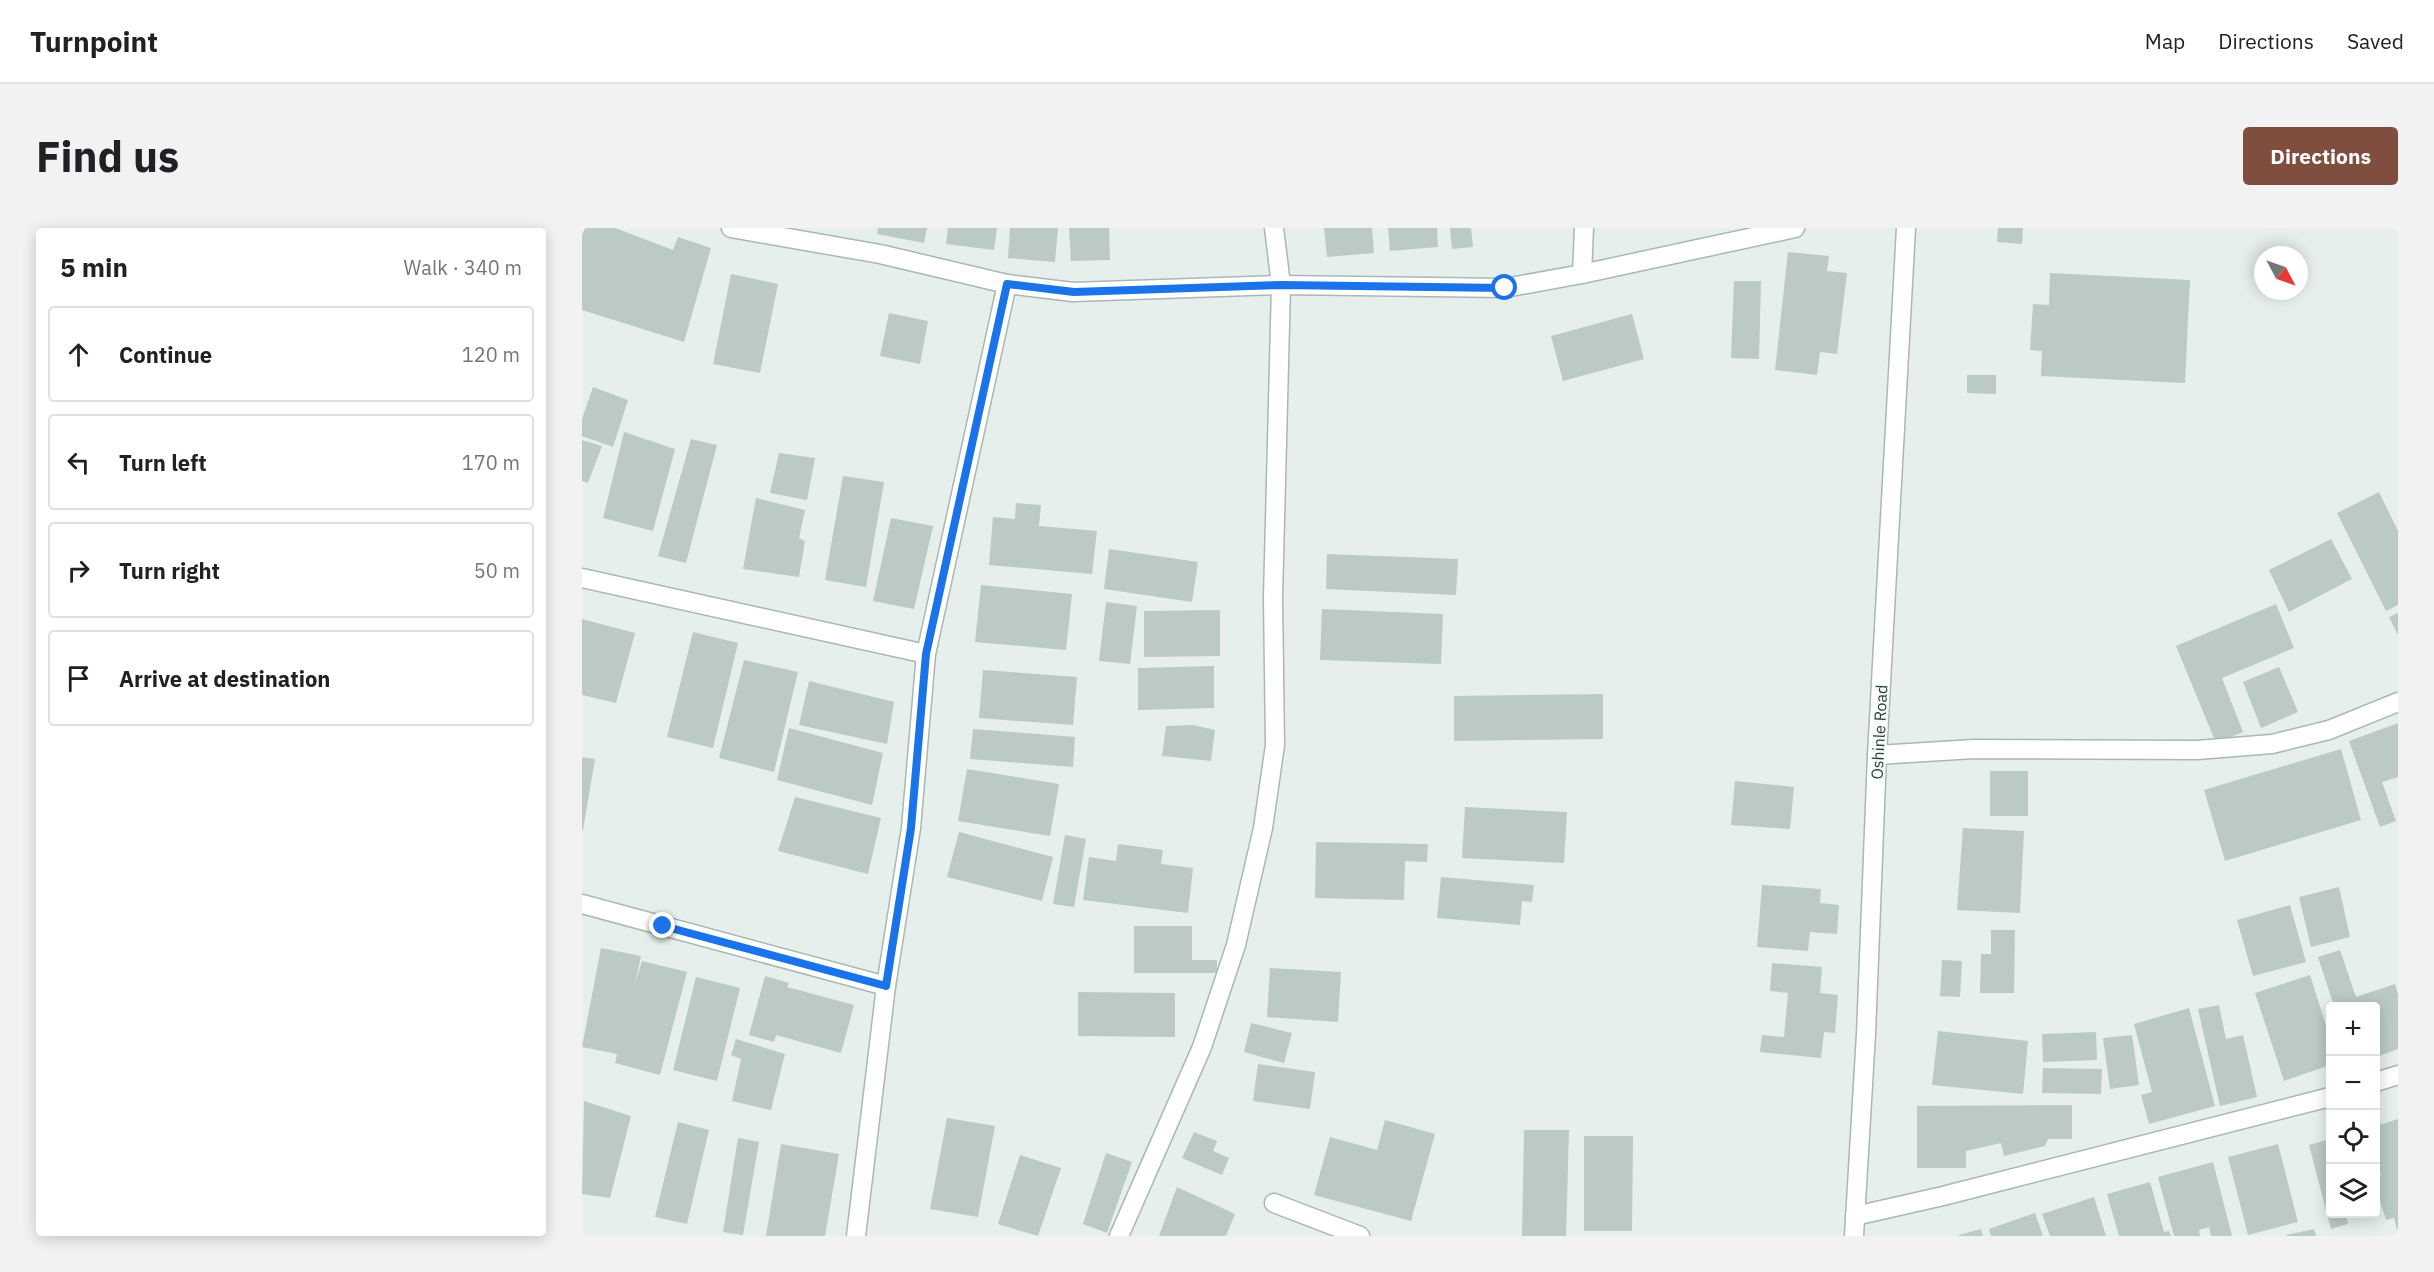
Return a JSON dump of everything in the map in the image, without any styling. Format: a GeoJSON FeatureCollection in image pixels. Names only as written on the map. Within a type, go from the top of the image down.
{"type":"FeatureCollection","features":[{"type":"Feature","properties":{"kind":"street"},"geometry":{"type":"LineString","coordinates":[[730,228],[880,254],[1007,284],[1074,292],[1281,285],[1505,288],[1582,274],[1795,228]]}},
{"type":"Feature","properties":{"kind":"street"},"geometry":{"type":"LineString","coordinates":[[1119,1236],[1202,1047],[1236,945],[1263,828],[1275,745],[1273,598],[1281,285],[1274,228]]}},
{"type":"Feature","properties":{"kind":"street"},"geometry":{"type":"LineString","coordinates":[[1582,274],[1584,228]]}},
{"type":"Feature","properties":{"kind":"street","name":"Oshinle Road"},"geometry":{"type":"LineString","coordinates":[[1854,1236],[1866,1034],[1877,755],[1906,228]]}},
{"type":"Feature","properties":{"kind":"street"},"geometry":{"type":"LineString","coordinates":[[856,1236],[886,986],[911,828],[926,654],[1007,284]]}},
{"type":"Feature","properties":{"kind":"street"},"geometry":{"type":"LineString","coordinates":[[582,578],[926,654]]}},
{"type":"Feature","properties":{"kind":"street"},"geometry":{"type":"LineString","coordinates":[[1877,755],[1974,749],[2197,750],[2272,744],[2329,730],[2398,702]]}},
{"type":"Feature","properties":{"kind":"street"},"geometry":{"type":"LineString","coordinates":[[582,904],[886,986]]}},
{"type":"Feature","properties":{"kind":"street"},"geometry":{"type":"LineString","coordinates":[[2380,1081],[2398,1075]]}},
{"type":"Feature","properties":{"kind":"street"},"geometry":{"type":"LineString","coordinates":[[1855,1216],[1943,1196],[2326,1098]]}},
{"type":"Feature","properties":{"kind":"street"},"geometry":{"type":"LineString","coordinates":[[1274,1203],[1360,1236]]}},
{"type":"Feature","properties":{"kind":"building"},"geometry":{"type":"Polygon","coordinates":[[[585,228],[615,228],[673,250],[678,237],[711,248],[684,342],[582,310],[582,235],[585,228]]]}},
{"type":"Feature","properties":{"kind":"building"},"geometry":{"type":"Polygon","coordinates":[[[878,228],[927,228],[924,243],[877,234],[878,228]]]}},
{"type":"Feature","properties":{"kind":"building"},"geometry":{"type":"Polygon","coordinates":[[[948,228],[997,228],[994,250],[946,244],[948,228]]]}},
{"type":"Feature","properties":{"kind":"building"},"geometry":{"type":"Polygon","coordinates":[[[1010,228],[1058,228],[1055,262],[1008,258],[1010,228]]]}},
{"type":"Feature","properties":{"kind":"building"},"geometry":{"type":"Polygon","coordinates":[[[1069,228],[1109,228],[1110,260],[1071,261],[1069,228]]]}},
{"type":"Feature","properties":{"kind":"building"},"geometry":{"type":"Polygon","coordinates":[[[1324,228],[1372,228],[1374,253],[1327,257],[1324,228]]]}},
{"type":"Feature","properties":{"kind":"building"},"geometry":{"type":"Polygon","coordinates":[[[1388,228],[1437,228],[1438,247],[1390,251],[1388,228]]]}},
{"type":"Feature","properties":{"kind":"building"},"geometry":{"type":"Polygon","coordinates":[[[1450,228],[1471,228],[1473,247],[1452,249],[1450,228]]]}},
{"type":"Feature","properties":{"kind":"building"},"geometry":{"type":"Polygon","coordinates":[[[1998,228],[2023,228],[2022,244],[1997,242],[1998,228]]]}},
{"type":"Feature","properties":{"kind":"building"},"geometry":{"type":"Polygon","coordinates":[[[1788,252],[1829,256],[1827,271],[1847,273],[1837,354],[1820,352],[1817,375],[1775,370],[1788,252]]]}},
{"type":"Feature","properties":{"kind":"building"},"geometry":{"type":"Polygon","coordinates":[[[2050,273],[2190,280],[2185,383],[2041,376],[2042,351],[2030,350],[2033,304],[2049,305],[2050,273]]]}},
{"type":"Feature","properties":{"kind":"building"},"geometry":{"type":"Polygon","coordinates":[[[731,274],[778,284],[760,373],[713,364],[731,274]]]}},
{"type":"Feature","properties":{"kind":"building"},"geometry":{"type":"Polygon","coordinates":[[[1734,281],[1761,281],[1759,359],[1731,358],[1734,281]]]}},
{"type":"Feature","properties":{"kind":"building"},"geometry":{"type":"Polygon","coordinates":[[[889,313],[928,321],[920,364],[880,356],[889,313]]]}},
{"type":"Feature","properties":{"kind":"building"},"geometry":{"type":"Polygon","coordinates":[[[1632,314],[1644,359],[1563,381],[1551,336],[1632,314]]]}},
{"type":"Feature","properties":{"kind":"building"},"geometry":{"type":"Polygon","coordinates":[[[1967,375],[1996,375],[1996,394],[1967,393],[1967,375]]]}},
{"type":"Feature","properties":{"kind":"building"},"geometry":{"type":"Polygon","coordinates":[[[593,387],[628,400],[613,447],[582,436],[582,419],[593,387]]]}},
{"type":"Feature","properties":{"kind":"building"},"geometry":{"type":"Polygon","coordinates":[[[624,432],[675,449],[653,531],[603,518],[624,432]]]}},
{"type":"Feature","properties":{"kind":"building"},"geometry":{"type":"Polygon","coordinates":[[[691,439],[717,445],[686,563],[658,556],[691,439]]]}},
{"type":"Feature","properties":{"kind":"building"},"geometry":{"type":"Polygon","coordinates":[[[582,440],[602,446],[588,483],[582,481],[582,440]]]}},
{"type":"Feature","properties":{"kind":"building"},"geometry":{"type":"Polygon","coordinates":[[[779,453],[815,458],[807,500],[770,493],[779,453]]]}},
{"type":"Feature","properties":{"kind":"building"},"geometry":{"type":"Polygon","coordinates":[[[843,476],[884,482],[866,587],[825,580],[843,476]]]}},
{"type":"Feature","properties":{"kind":"building"},"geometry":{"type":"Polygon","coordinates":[[[2379,492],[2398,531],[2398,605],[2386,611],[2337,513],[2379,492]]]}},
{"type":"Feature","properties":{"kind":"building"},"geometry":{"type":"Polygon","coordinates":[[[756,498],[805,510],[799,538],[805,541],[799,577],[743,569],[756,498]]]}},
{"type":"Feature","properties":{"kind":"building"},"geometry":{"type":"Polygon","coordinates":[[[1016,503],[1041,505],[1039,526],[1097,531],[1092,574],[989,565],[993,517],[1015,519],[1016,503]]]}},
{"type":"Feature","properties":{"kind":"building"},"geometry":{"type":"Polygon","coordinates":[[[891,518],[933,526],[914,609],[873,601],[891,518]]]}},
{"type":"Feature","properties":{"kind":"building"},"geometry":{"type":"Polygon","coordinates":[[[2331,539],[2352,579],[2289,612],[2269,570],[2331,539]]]}},
{"type":"Feature","properties":{"kind":"building"},"geometry":{"type":"Polygon","coordinates":[[[1109,549],[1198,562],[1192,602],[1104,589],[1109,549]]]}},
{"type":"Feature","properties":{"kind":"building"},"geometry":{"type":"Polygon","coordinates":[[[1327,554],[1458,559],[1456,595],[1326,589],[1327,554]]]}},
{"type":"Feature","properties":{"kind":"building"},"geometry":{"type":"Polygon","coordinates":[[[981,585],[1072,594],[1066,650],[975,642],[981,585]]]}},
{"type":"Feature","properties":{"kind":"building"},"geometry":{"type":"Polygon","coordinates":[[[1106,602],[1137,606],[1130,664],[1099,661],[1106,602]]]}},
{"type":"Feature","properties":{"kind":"building"},"geometry":{"type":"Polygon","coordinates":[[[2276,604],[2294,648],[2222,678],[2243,732],[2216,743],[2176,646],[2276,604]]]}},
{"type":"Feature","properties":{"kind":"building"},"geometry":{"type":"Polygon","coordinates":[[[1322,609],[1443,614],[1441,664],[1320,660],[1322,609]]]}},
{"type":"Feature","properties":{"kind":"building"},"geometry":{"type":"Polygon","coordinates":[[[1220,610],[1220,656],[1144,657],[1144,611],[1220,610]]]}},
{"type":"Feature","properties":{"kind":"building"},"geometry":{"type":"Polygon","coordinates":[[[2398,613],[2398,635],[2389,617],[2398,613]]]}},
{"type":"Feature","properties":{"kind":"building"},"geometry":{"type":"Polygon","coordinates":[[[582,619],[635,633],[616,703],[582,695],[582,619]]]}},
{"type":"Feature","properties":{"kind":"building"},"geometry":{"type":"Polygon","coordinates":[[[693,632],[738,643],[713,748],[667,737],[693,632]]]}},
{"type":"Feature","properties":{"kind":"building"},"geometry":{"type":"Polygon","coordinates":[[[744,660],[798,672],[774,772],[719,758],[744,660]]]}},
{"type":"Feature","properties":{"kind":"building"},"geometry":{"type":"Polygon","coordinates":[[[1214,666],[1214,708],[1138,710],[1138,668],[1214,666]]]}},
{"type":"Feature","properties":{"kind":"building"},"geometry":{"type":"Polygon","coordinates":[[[2279,667],[2298,712],[2261,728],[2243,682],[2279,667]]]}},
{"type":"Feature","properties":{"kind":"building"},"geometry":{"type":"Polygon","coordinates":[[[983,670],[1077,677],[1073,725],[979,718],[983,670]]]}},
{"type":"Feature","properties":{"kind":"building"},"geometry":{"type":"Polygon","coordinates":[[[809,681],[894,702],[887,744],[799,725],[809,681]]]}},
{"type":"Feature","properties":{"kind":"building"},"geometry":{"type":"Polygon","coordinates":[[[1603,694],[1603,739],[1454,741],[1454,696],[1603,694]]]}},
{"type":"Feature","properties":{"kind":"building"},"geometry":{"type":"Polygon","coordinates":[[[2398,723],[2398,777],[2382,782],[2396,821],[2380,827],[2349,741],[2398,723]]]}},
{"type":"Feature","properties":{"kind":"building"},"geometry":{"type":"Polygon","coordinates":[[[1193,725],[1215,730],[1211,761],[1162,756],[1166,726],[1193,725]]]}},
{"type":"Feature","properties":{"kind":"building"},"geometry":{"type":"Polygon","coordinates":[[[789,728],[883,753],[872,805],[777,780],[789,728]]]}},
{"type":"Feature","properties":{"kind":"building"},"geometry":{"type":"Polygon","coordinates":[[[973,729],[1075,737],[1073,767],[970,759],[973,729]]]}},
{"type":"Feature","properties":{"kind":"building"},"geometry":{"type":"Polygon","coordinates":[[[2341,749],[2361,820],[2225,861],[2204,790],[2341,749]]]}},
{"type":"Feature","properties":{"kind":"building"},"geometry":{"type":"Polygon","coordinates":[[[582,757],[595,759],[583,830],[582,830],[582,757]]]}},
{"type":"Feature","properties":{"kind":"building"},"geometry":{"type":"Polygon","coordinates":[[[967,769],[1059,784],[1050,836],[958,821],[967,769]]]}},
{"type":"Feature","properties":{"kind":"building"},"geometry":{"type":"Polygon","coordinates":[[[1990,771],[2028,771],[2028,816],[1990,816],[1990,771]]]}},
{"type":"Feature","properties":{"kind":"building"},"geometry":{"type":"Polygon","coordinates":[[[1735,781],[1794,787],[1790,829],[1731,825],[1735,781]]]}},
{"type":"Feature","properties":{"kind":"building"},"geometry":{"type":"Polygon","coordinates":[[[795,797],[881,818],[868,874],[778,851],[795,797]]]}},
{"type":"Feature","properties":{"kind":"building"},"geometry":{"type":"Polygon","coordinates":[[[1465,807],[1567,812],[1564,863],[1462,858],[1465,807]]]}},
{"type":"Feature","properties":{"kind":"building"},"geometry":{"type":"Polygon","coordinates":[[[1963,828],[2024,831],[2020,913],[1957,910],[1963,828]]]}},
{"type":"Feature","properties":{"kind":"building"},"geometry":{"type":"Polygon","coordinates":[[[959,832],[1053,857],[1042,901],[947,877],[959,832]]]}},
{"type":"Feature","properties":{"kind":"building"},"geometry":{"type":"Polygon","coordinates":[[[1065,835],[1086,839],[1074,907],[1053,904],[1065,835]]]}},
{"type":"Feature","properties":{"kind":"building"},"geometry":{"type":"Polygon","coordinates":[[[1316,842],[1428,844],[1427,862],[1405,861],[1404,900],[1315,898],[1316,842]]]}},
{"type":"Feature","properties":{"kind":"building"},"geometry":{"type":"Polygon","coordinates":[[[1118,844],[1163,850],[1161,864],[1193,868],[1188,913],[1083,900],[1089,857],[1116,861],[1118,844]]]}},
{"type":"Feature","properties":{"kind":"building"},"geometry":{"type":"Polygon","coordinates":[[[1441,877],[1534,885],[1532,902],[1522,901],[1520,925],[1437,918],[1441,877]]]}},
{"type":"Feature","properties":{"kind":"building"},"geometry":{"type":"Polygon","coordinates":[[[1762,885],[1821,889],[1820,903],[1839,905],[1837,934],[1810,932],[1808,951],[1757,947],[1762,885]]]}},
{"type":"Feature","properties":{"kind":"building"},"geometry":{"type":"Polygon","coordinates":[[[2339,887],[2350,937],[2311,947],[2299,897],[2339,887]]]}},
{"type":"Feature","properties":{"kind":"building"},"geometry":{"type":"Polygon","coordinates":[[[2290,905],[2306,962],[2253,976],[2237,920],[2290,905]]]}},
{"type":"Feature","properties":{"kind":"building"},"geometry":{"type":"Polygon","coordinates":[[[1134,926],[1192,926],[1192,960],[1217,960],[1217,973],[1134,973],[1134,926]]]}},
{"type":"Feature","properties":{"kind":"building"},"geometry":{"type":"Polygon","coordinates":[[[1991,930],[2015,930],[2014,993],[1980,993],[1981,954],[1991,954],[1991,930]]]}},
{"type":"Feature","properties":{"kind":"building"},"geometry":{"type":"Polygon","coordinates":[[[601,948],[641,956],[635,985],[642,961],[687,972],[660,1075],[615,1063],[617,1054],[582,1047],[601,948]]]}},
{"type":"Feature","properties":{"kind":"building"},"geometry":{"type":"Polygon","coordinates":[[[2340,950],[2356,997],[2395,984],[2398,994],[2398,1049],[2380,1056],[2380,1002],[2333,1002],[2318,957],[2340,950]]]}},
{"type":"Feature","properties":{"kind":"building"},"geometry":{"type":"Polygon","coordinates":[[[1942,960],[1962,961],[1960,997],[1940,996],[1942,960]]]}},
{"type":"Feature","properties":{"kind":"building"},"geometry":{"type":"Polygon","coordinates":[[[1772,963],[1822,967],[1820,993],[1838,995],[1835,1033],[1824,1032],[1821,1058],[1760,1052],[1762,1035],[1784,1037],[1788,993],[1770,991],[1772,963]]]}},
{"type":"Feature","properties":{"kind":"building"},"geometry":{"type":"Polygon","coordinates":[[[1270,968],[1341,972],[1338,1022],[1267,1017],[1270,968]]]}},
{"type":"Feature","properties":{"kind":"building"},"geometry":{"type":"Polygon","coordinates":[[[2310,975],[2326,1025],[2326,1066],[2284,1081],[2255,993],[2310,975]]]}},
{"type":"Feature","properties":{"kind":"building"},"geometry":{"type":"Polygon","coordinates":[[[765,976],[789,983],[787,987],[854,1005],[841,1053],[776,1035],[774,1042],[749,1035],[765,976]]]}},
{"type":"Feature","properties":{"kind":"building"},"geometry":{"type":"Polygon","coordinates":[[[696,977],[740,988],[717,1081],[673,1070],[696,977]]]}},
{"type":"Feature","properties":{"kind":"building"},"geometry":{"type":"Polygon","coordinates":[[[1078,992],[1175,993],[1175,1037],[1078,1036],[1078,992]]]}},
{"type":"Feature","properties":{"kind":"building"},"geometry":{"type":"Polygon","coordinates":[[[2219,1005],[2226,1039],[2243,1035],[2257,1097],[2220,1106],[2198,1009],[2219,1005]]]}},
{"type":"Feature","properties":{"kind":"building"},"geometry":{"type":"Polygon","coordinates":[[[2189,1008],[2215,1106],[2149,1124],[2141,1095],[2152,1092],[2134,1024],[2189,1008]]]}},
{"type":"Feature","properties":{"kind":"building"},"geometry":{"type":"Polygon","coordinates":[[[1251,1023],[1292,1033],[1284,1063],[1244,1052],[1251,1023]]]}},
{"type":"Feature","properties":{"kind":"building"},"geometry":{"type":"Polygon","coordinates":[[[1938,1031],[2028,1041],[2023,1094],[1932,1085],[1938,1031]]]}},
{"type":"Feature","properties":{"kind":"building"},"geometry":{"type":"Polygon","coordinates":[[[2096,1032],[2097,1060],[2043,1062],[2042,1034],[2096,1032]]]}},
{"type":"Feature","properties":{"kind":"building"},"geometry":{"type":"Polygon","coordinates":[[[2132,1035],[2139,1085],[2110,1089],[2103,1038],[2132,1035]]]}},
{"type":"Feature","properties":{"kind":"building"},"geometry":{"type":"Polygon","coordinates":[[[736,1039],[785,1054],[771,1110],[732,1101],[741,1059],[731,1055],[736,1039]]]}},
{"type":"Feature","properties":{"kind":"building"},"geometry":{"type":"Polygon","coordinates":[[[1258,1064],[1315,1072],[1310,1109],[1253,1101],[1258,1064]]]}},
{"type":"Feature","properties":{"kind":"building"},"geometry":{"type":"Polygon","coordinates":[[[2043,1068],[2102,1069],[2101,1094],[2042,1093],[2043,1068]]]}},
{"type":"Feature","properties":{"kind":"building"},"geometry":{"type":"Polygon","coordinates":[[[584,1101],[631,1116],[610,1198],[582,1194],[584,1101]]]}},
{"type":"Feature","properties":{"kind":"building"},"geometry":{"type":"Polygon","coordinates":[[[2072,1105],[2072,1139],[2048,1139],[2045,1146],[2004,1156],[2001,1143],[1966,1151],[1966,1168],[1917,1168],[1917,1106],[2072,1105]]]}},
{"type":"Feature","properties":{"kind":"building"},"geometry":{"type":"Polygon","coordinates":[[[947,1118],[995,1126],[978,1217],[930,1209],[947,1118]]]}},
{"type":"Feature","properties":{"kind":"building"},"geometry":{"type":"Polygon","coordinates":[[[2398,1119],[2398,1229],[2394,1218],[2386,1220],[2380,1200],[2380,1125],[2398,1119]]]}},
{"type":"Feature","properties":{"kind":"building"},"geometry":{"type":"Polygon","coordinates":[[[1385,1120],[1435,1134],[1411,1221],[1314,1195],[1330,1137],[1377,1150],[1385,1120]]]}},
{"type":"Feature","properties":{"kind":"building"},"geometry":{"type":"Polygon","coordinates":[[[678,1122],[709,1130],[687,1224],[655,1217],[678,1122]]]}},
{"type":"Feature","properties":{"kind":"building"},"geometry":{"type":"Polygon","coordinates":[[[1524,1130],[1569,1130],[1566,1236],[1522,1236],[1524,1130]]]}},
{"type":"Feature","properties":{"kind":"building"},"geometry":{"type":"Polygon","coordinates":[[[1194,1132],[1217,1141],[1213,1151],[1229,1158],[1222,1175],[1182,1158],[1194,1132]]]}},
{"type":"Feature","properties":{"kind":"building"},"geometry":{"type":"Polygon","coordinates":[[[1584,1136],[1633,1136],[1632,1231],[1584,1231],[1584,1136]]]}},
{"type":"Feature","properties":{"kind":"building"},"geometry":{"type":"Polygon","coordinates":[[[738,1138],[759,1142],[743,1235],[723,1232],[738,1138]]]}},
{"type":"Feature","properties":{"kind":"building"},"geometry":{"type":"Polygon","coordinates":[[[2326,1140],[2326,1210],[2309,1145],[2326,1140]]]}},
{"type":"Feature","properties":{"kind":"building"},"geometry":{"type":"Polygon","coordinates":[[[781,1144],[839,1154],[825,1236],[766,1236],[781,1144]]]}},
{"type":"Feature","properties":{"kind":"building"},"geometry":{"type":"Polygon","coordinates":[[[2278,1144],[2298,1222],[2248,1235],[2228,1157],[2278,1144]]]}},
{"type":"Feature","properties":{"kind":"building"},"geometry":{"type":"Polygon","coordinates":[[[1106,1153],[1132,1162],[1107,1233],[1083,1224],[1106,1153]]]}},
{"type":"Feature","properties":{"kind":"building"},"geometry":{"type":"Polygon","coordinates":[[[1020,1155],[1061,1168],[1038,1236],[998,1224],[1020,1155]]]}},
{"type":"Feature","properties":{"kind":"building"},"geometry":{"type":"Polygon","coordinates":[[[2213,1162],[2232,1236],[2211,1236],[2209,1227],[2199,1230],[2200,1236],[2174,1236],[2158,1177],[2213,1162]]]}},
{"type":"Feature","properties":{"kind":"building"},"geometry":{"type":"Polygon","coordinates":[[[2150,1182],[2164,1232],[2169,1231],[2171,1236],[2119,1236],[2107,1194],[2150,1182]]]}},
{"type":"Feature","properties":{"kind":"building"},"geometry":{"type":"Polygon","coordinates":[[[1177,1187],[1235,1214],[1226,1236],[1159,1236],[1177,1187]]]}},
{"type":"Feature","properties":{"kind":"building"},"geometry":{"type":"Polygon","coordinates":[[[2094,1197],[2106,1236],[2050,1236],[2042,1214],[2094,1197]]]}},
{"type":"Feature","properties":{"kind":"building"},"geometry":{"type":"Polygon","coordinates":[[[2035,1213],[2043,1236],[1991,1236],[1989,1229],[2035,1213]]]}},
{"type":"Feature","properties":{"kind":"building"},"geometry":{"type":"Polygon","coordinates":[[[2328,1218],[2347,1218],[2348,1224],[2331,1229],[2328,1218]]]}},
{"type":"Feature","properties":{"kind":"building"},"geometry":{"type":"Polygon","coordinates":[[[1981,1229],[1983,1236],[1959,1236],[1959,1235],[1981,1229]]]}},
{"type":"Feature","properties":{"kind":"building"},"geometry":{"type":"Polygon","coordinates":[[[2314,1229],[2316,1236],[2286,1235],[2314,1229]]]}},
{"type":"Feature","properties":{"kind":"route"},"geometry":{"type":"LineString","coordinates":[[663,926],[886,986],[911,828],[926,654],[1007,284],[1074,292],[1281,285],[1505,288]]}}]}
